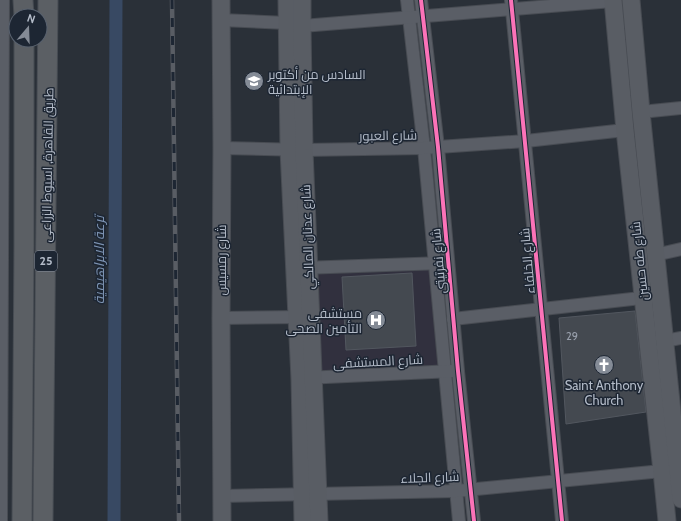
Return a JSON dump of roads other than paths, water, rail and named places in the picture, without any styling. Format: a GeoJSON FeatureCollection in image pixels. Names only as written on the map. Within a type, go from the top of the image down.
{"type":"FeatureCollection","features":[{"type":"Feature","properties":{"kind":"highway","name":"طريق القاهرة, اسيوط الزراعى"},"geometry":{"type":"LineString","coordinates":[[22,521],[24,48]]}},
{"type":"Feature","properties":{"kind":"highway","name":"طريق القاهرة, اسيوط الزراعى"},"geometry":{"type":"LineString","coordinates":[[43,521],[44,48]]}},
{"type":"Feature","properties":{"kind":"main road","name":"شارع رمسيس"},"geometry":{"type":"LineString","coordinates":[[221,0],[222,521]]}},
{"type":"Feature","properties":{"kind":"main road","name":"شارع عدنان المالكي"},"geometry":{"type":"LineString","coordinates":[[287,0],[294,25],[296,150],[307,378],[310,494],[304,521]]}},
{"type":"Feature","properties":{"kind":"main road","name":"شارع عدنان المالكي"},"geometry":{"type":"LineString","coordinates":[[294,25],[302,0]]}},
{"type":"Feature","properties":{"kind":"main road","name":"شارع طه حسين"},"geometry":{"type":"LineString","coordinates":[[613,0],[625,130],[652,296],[662,471],[667,521]]}},
{"type":"Feature","properties":{"kind":"main road","name":"شارع طه حسين"},"geometry":{"type":"LineString","coordinates":[[631,0],[655,255],[652,296],[673,340],[681,498]]}},
{"type":"Feature","properties":{"kind":"main road","name":"شارع عدنان المالكي"},"geometry":{"type":"LineString","coordinates":[[310,494],[319,521]]}},
{"type":"Feature","properties":{"kind":"street","name":"شارع نفرتيتى"},"geometry":{"type":"LineString","coordinates":[[407,0],[424,148],[459,521]]}},
{"type":"Feature","properties":{"kind":"street","name":"شارع نفرتيتى"},"geometry":{"type":"LineString","coordinates":[[421,0],[438,147],[458,371],[474,521]]}},
{"type":"Feature","properties":{"kind":"street"},"geometry":{"type":"LineString","coordinates":[[221,20],[294,25],[422,16],[512,4],[613,0]]}},
{"type":"Feature","properties":{"kind":"street","name":"شارع الخلفاء"},"geometry":{"type":"LineString","coordinates":[[512,4],[562,521]]}},
{"type":"Feature","properties":{"kind":"street"},"geometry":{"type":"LineString","coordinates":[[1,517],[2,5],[23,8]]}},
{"type":"Feature","properties":{"kind":"street"},"geometry":{"type":"LineString","coordinates":[[641,112],[681,108]]}},
{"type":"Feature","properties":{"kind":"street","name":"شارع العبور"},"geometry":{"type":"LineString","coordinates":[[222,148],[296,150],[424,148],[526,141],[625,130]]}},
{"type":"Feature","properties":{"kind":"street"},"geometry":{"type":"LineString","coordinates":[[655,255],[681,249]]}},
{"type":"Feature","properties":{"kind":"street"},"geometry":{"type":"LineString","coordinates":[[302,268],[448,263]]}},
{"type":"Feature","properties":{"kind":"street"},"geometry":{"type":"LineString","coordinates":[[453,319],[652,296]]}},
{"type":"Feature","properties":{"kind":"street"},"geometry":{"type":"LineString","coordinates":[[221,318],[304,317]]}},
{"type":"Feature","properties":{"kind":"street","name":"شارع المستشفى"},"geometry":{"type":"LineString","coordinates":[[307,378],[458,371]]}},
{"type":"Feature","properties":{"kind":"street","name":"شارع الجلاء"},"geometry":{"type":"LineString","coordinates":[[222,496],[456,491],[662,471]]}},
{"type":"Feature","properties":{"kind":"waterway","name":"ترعة الابراهيمية"},"geometry":{"type":"LineString","coordinates":[[114,521],[116,0]]}},
{"type":"Feature","properties":{"kind":"railway"},"geometry":{"type":"LineString","coordinates":[[172,0],[179,521]]}},
{"type":"Feature","properties":{"kind":"place","name":"السادس من أكتوبر الإبتدائية"},"geometry":{"type":"Point","coordinates":[254,81]}},
{"type":"Feature","properties":{"kind":"place","name":"مستشفى التأمين الصحى"},"geometry":{"type":"Point","coordinates":[376,320]}},
{"type":"Feature","properties":{"kind":"place","name":"Saint Anthony Church"},"geometry":{"type":"Point","coordinates":[604,365]}}]}
